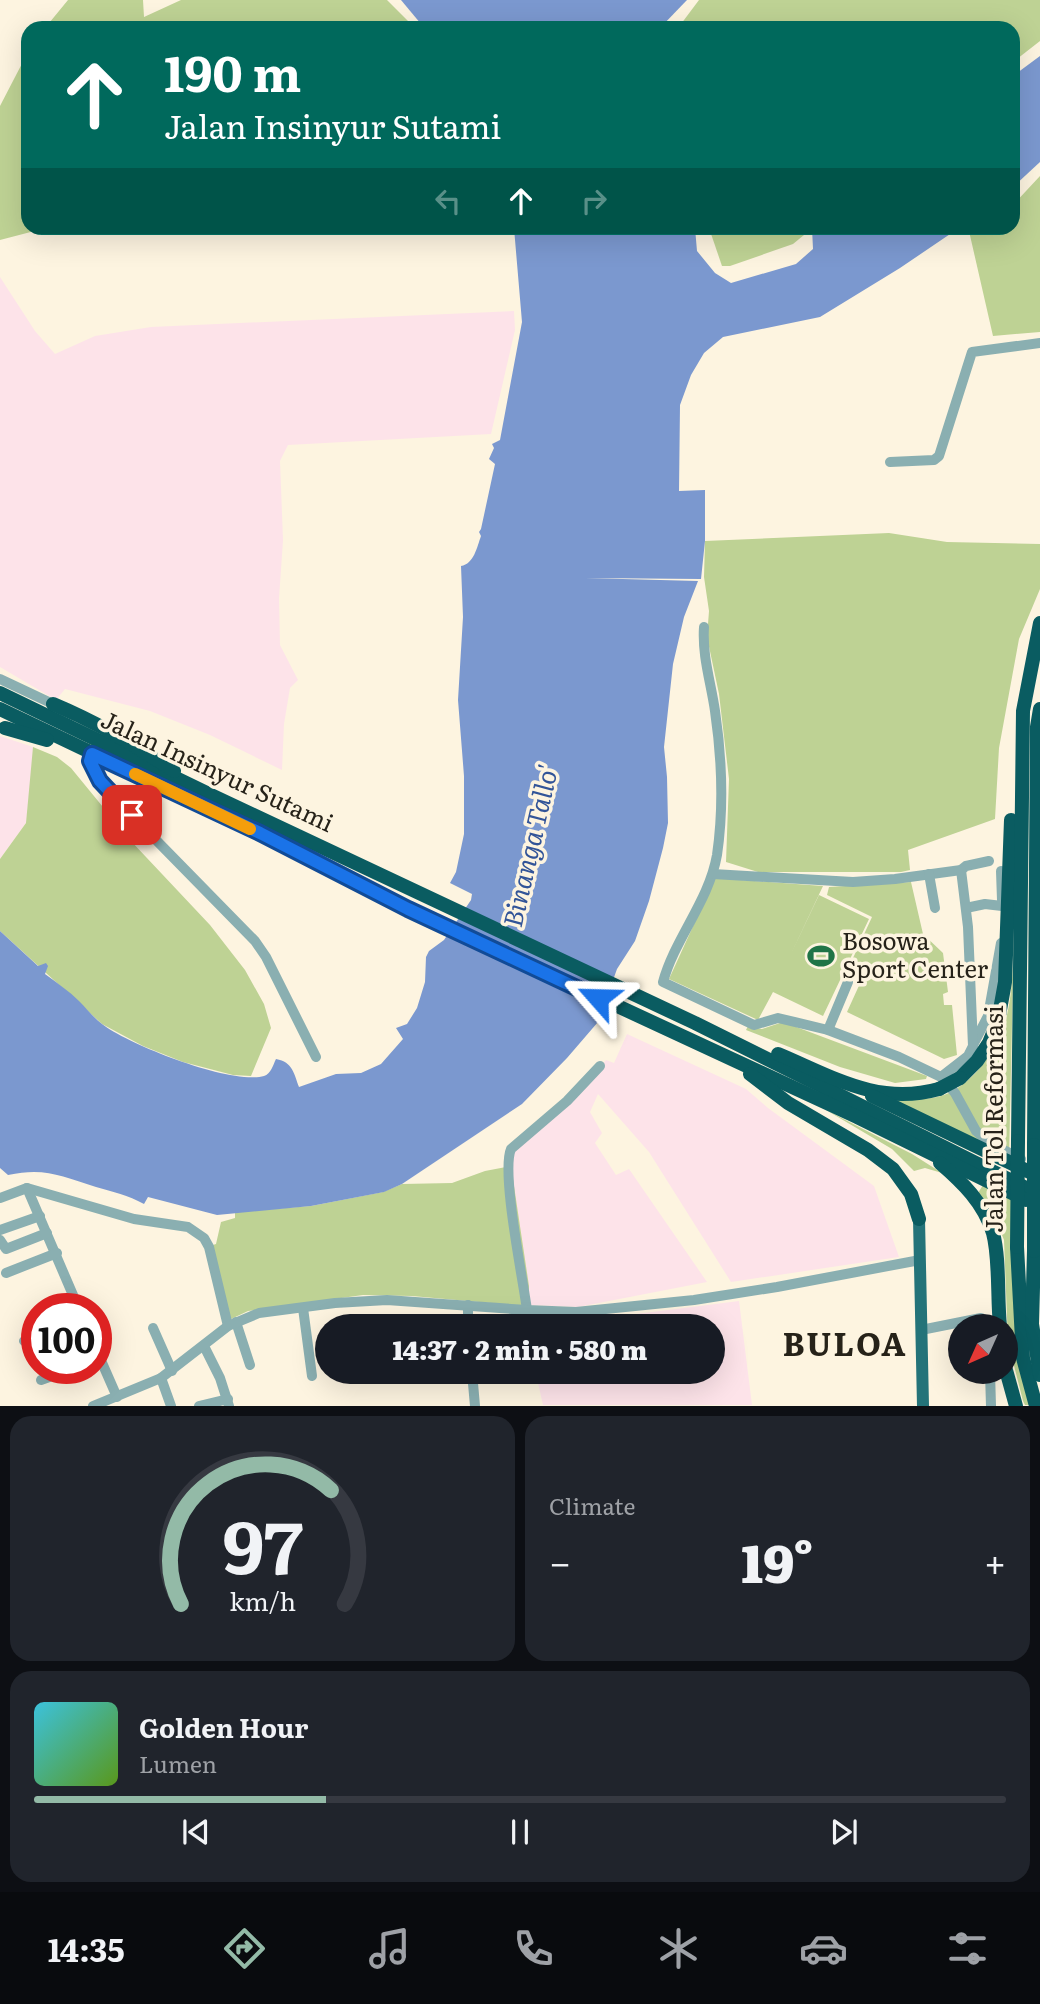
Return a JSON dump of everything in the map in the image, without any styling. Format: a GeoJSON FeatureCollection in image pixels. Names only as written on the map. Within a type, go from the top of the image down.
{"type":"FeatureCollection","features":[{"type":"Feature","properties":{"kind":"highway","name":"Jalan Tol Reformasi"},"geometry":{"type":"LineString","coordinates":[[1036,1405],[1023,1358],[1017,1247],[1017,1141],[1023,711],[1040,623]]}},
{"type":"Feature","properties":{"kind":"highway","name":"Jalan Insinyur Sutami"},"geometry":{"type":"LineString","coordinates":[[0,693],[695,1023]]}},
{"type":"Feature","properties":{"kind":"highway"},"geometry":{"type":"LineString","coordinates":[[53,704],[146,751],[211,795]]}},
{"type":"Feature","properties":{"kind":"highway","name":"Jalan Insinyur Sutami"},"geometry":{"type":"LineString","coordinates":[[0,709],[260,833],[408,909],[714,1052]]}},
{"type":"Feature","properties":{"kind":"highway","name":"Jalan Tol Reformasi"},"geometry":{"type":"LineString","coordinates":[[1040,709],[1037,727],[1032,1324],[1040,1375]]}},
{"type":"Feature","properties":{"kind":"highway"},"geometry":{"type":"LineString","coordinates":[[843,1082],[874,1093],[902,1096],[960,1078],[977,1061],[989,1043],[998,1021],[1005,982],[1013,778],[1023,711]]}},
{"type":"Feature","properties":{"kind":"highway"},"geometry":{"type":"LineString","coordinates":[[1037,727],[1040,813]]}},
{"type":"Feature","properties":{"kind":"highway"},"geometry":{"type":"LineString","coordinates":[[2,728],[88,752]]}},
{"type":"Feature","properties":{"kind":"highway"},"geometry":{"type":"LineString","coordinates":[[695,1023],[729,1033],[843,1082],[1037,1173]]}},
{"type":"Feature","properties":{"kind":"highway"},"geometry":{"type":"LineString","coordinates":[[695,1023],[1040,1195]]}},
{"type":"Feature","properties":{"kind":"highway"},"geometry":{"type":"LineString","coordinates":[[714,1052],[1040,1207]]}},
{"type":"Feature","properties":{"kind":"highway"},"geometry":{"type":"LineString","coordinates":[[714,1052],[788,1103],[868,1150],[893,1168],[911,1194],[919,1219]]}},
{"type":"Feature","properties":{"kind":"highway"},"geometry":{"type":"LineString","coordinates":[[925,1151],[959,1180],[988,1219],[995,1249],[999,1314]]}},
{"type":"Feature","properties":{"kind":"highway"},"geometry":{"type":"LineString","coordinates":[[1034,1254],[1040,1295]]}},
{"type":"Feature","properties":{"kind":"highway"},"geometry":{"type":"LineString","coordinates":[[1010,1384],[1016,1405]]}},
{"type":"Feature","properties":{"kind":"main road"},"geometry":{"type":"LineString","coordinates":[[919,1219],[923,1405]]}},
{"type":"Feature","properties":{"kind":"street"},"geometry":{"type":"LineString","coordinates":[[890,462],[934,460],[939,456],[972,352],[1040,344]]}},
{"type":"Feature","properties":{"kind":"street"},"geometry":{"type":"LineString","coordinates":[[704,627],[703,651],[710,676],[719,735],[722,796],[720,832],[713,874],[663,982],[754,1025],[778,1018],[828,1030],[899,1057],[955,1093],[976,1130],[990,1143],[1037,1173]]}},
{"type":"Feature","properties":{"kind":"street"},"geometry":{"type":"LineString","coordinates":[[0,679],[53,704]]}},
{"type":"Feature","properties":{"kind":"street"},"geometry":{"type":"LineString","coordinates":[[88,752],[103,785],[203,891],[255,941],[316,1057]]}},
{"type":"Feature","properties":{"kind":"street"},"geometry":{"type":"LineString","coordinates":[[713,874],[853,882],[895,880],[961,870],[966,866],[989,861]]}},
{"type":"Feature","properties":{"kind":"street"},"geometry":{"type":"LineString","coordinates":[[961,870],[966,908],[973,1046]]}},
{"type":"Feature","properties":{"kind":"street"},"geometry":{"type":"LineString","coordinates":[[940,1083],[968,1056],[984,1028],[1001,945],[1001,871]]}},
{"type":"Feature","properties":{"kind":"street"},"geometry":{"type":"LineString","coordinates":[[929,874],[935,908]]}},
{"type":"Feature","properties":{"kind":"street"},"geometry":{"type":"LineString","coordinates":[[966,908],[985,904],[1002,906]]}},
{"type":"Feature","properties":{"kind":"street"},"geometry":{"type":"LineString","coordinates":[[828,1030],[848,982]]}},
{"type":"Feature","properties":{"kind":"street"},"geometry":{"type":"LineString","coordinates":[[527,1310],[508,1166],[510,1149],[567,1101],[600,1066]]}},
{"type":"Feature","properties":{"kind":"street"},"geometry":{"type":"LineString","coordinates":[[0,1198],[27,1188],[134,1219],[192,1228],[204,1238],[209,1247],[232,1324],[250,1365]]}},
{"type":"Feature","properties":{"kind":"street"},"geometry":{"type":"LineString","coordinates":[[27,1188],[73,1293]]}},
{"type":"Feature","properties":{"kind":"street"},"geometry":{"type":"LineString","coordinates":[[0,1230],[40,1216]]}},
{"type":"Feature","properties":{"kind":"street"},"geometry":{"type":"LineString","coordinates":[[0,1240],[6,1249],[47,1233]]}},
{"type":"Feature","properties":{"kind":"street"},"geometry":{"type":"LineString","coordinates":[[6,1273],[57,1253]]}},
{"type":"Feature","properties":{"kind":"street"},"geometry":{"type":"LineString","coordinates":[[93,1405],[161,1378],[232,1324],[259,1313],[335,1303],[387,1300],[576,1312],[694,1300],[806,1283],[920,1260]]}},
{"type":"Feature","properties":{"kind":"street"},"geometry":{"type":"LineString","coordinates":[[468,1305],[468,1314]]}},
{"type":"Feature","properties":{"kind":"street"},"geometry":{"type":"LineString","coordinates":[[303,1308],[312,1376]]}},
{"type":"Feature","properties":{"kind":"street"},"geometry":{"type":"LineString","coordinates":[[921,1330],[948,1325]]}},
{"type":"Feature","properties":{"kind":"street"},"geometry":{"type":"LineString","coordinates":[[153,1328],[172,1371]]}},
{"type":"Feature","properties":{"kind":"street"},"geometry":{"type":"LineString","coordinates":[[199,1405],[229,1402],[204,1346]]}},
{"type":"Feature","properties":{"kind":"street"},"geometry":{"type":"LineString","coordinates":[[161,1378],[172,1405]]}},
{"type":"Feature","properties":{"kind":"street"},"geometry":{"type":"LineString","coordinates":[[111,1384],[117,1397]]}},
{"type":"Feature","properties":{"kind":"street"},"geometry":{"type":"LineString","coordinates":[[473,1384],[475,1405]]}},
{"type":"Feature","properties":{"kind":"street"},"geometry":{"type":"LineString","coordinates":[[990,1384],[991,1405]]}},
{"type":"Feature","properties":{"kind":"shaded area"},"geometry":{"type":"Polygon","coordinates":[[[0,277],[35,331],[55,354],[95,336],[151,327],[514,311],[515,330],[491,434],[288,445],[280,461],[283,540],[279,598],[280,645],[298,680],[290,688],[284,724],[282,770],[210,735],[150,711],[65,689],[56,700],[0,667],[0,277]]]}},
{"type":"Feature","properties":{"kind":"shaded area"},"geometry":{"type":"Polygon","coordinates":[[[0,736],[33,747],[34,754],[26,823],[0,859],[0,736]]]}},
{"type":"Feature","properties":{"kind":"shaded area"},"geometry":{"type":"Polygon","coordinates":[[[627,1034],[746,1089],[874,1186],[899,1257],[731,1282],[649,1152],[598,1094],[590,1112],[602,1133],[595,1143],[616,1175],[629,1169],[707,1282],[578,1307],[531,1305],[510,1160],[512,1152],[576,1095],[606,1060],[614,1063],[627,1034]]]}},
{"type":"Feature","properties":{"kind":"shaded area"},"geometry":{"type":"Polygon","coordinates":[[[739,1301],[752,1405],[543,1405],[538,1384],[725,1384],[725,1314],[636,1314],[739,1301]]]}},
{"type":"Feature","properties":{"kind":"green space"},"geometry":{"type":"Polygon","coordinates":[[[68,0],[143,0],[144,17],[181,0],[387,0],[408,21],[51,21],[68,0]]]}},
{"type":"Feature","properties":{"kind":"green space"},"geometry":{"type":"Polygon","coordinates":[[[699,0],[1040,0],[1040,41],[1020,57],[1020,21],[683,21],[699,0]]]}},
{"type":"Feature","properties":{"kind":"green space"},"geometry":{"type":"Polygon","coordinates":[[[21,66],[21,235],[0,240],[0,106],[21,66]]]}},
{"type":"Feature","properties":{"kind":"green space"},"geometry":{"type":"Polygon","coordinates":[[[1040,176],[1040,332],[993,336],[970,235],[1020,235],[1020,197],[1040,176]]]}},
{"type":"Feature","properties":{"kind":"green space"},"geometry":{"type":"Polygon","coordinates":[[[711,235],[804,235],[793,244],[730,266],[722,266],[711,235]]]}},
{"type":"Feature","properties":{"kind":"green space"},"geometry":{"type":"Polygon","coordinates":[[[889,533],[947,542],[1040,544],[1040,589],[1019,639],[999,748],[995,819],[908,850],[910,870],[901,872],[758,872],[726,862],[729,779],[719,694],[707,637],[709,611],[704,577],[705,541],[889,533]]]}},
{"type":"Feature","properties":{"kind":"green space"},"geometry":{"type":"Polygon","coordinates":[[[33,747],[57,757],[71,768],[130,840],[210,925],[245,970],[264,1004],[271,1028],[251,1076],[233,1075],[183,1062],[143,1046],[102,1024],[0,931],[0,859],[26,823],[33,747]]]}},
{"type":"Feature","properties":{"kind":"green space"},"geometry":{"type":"Polygon","coordinates":[[[715,878],[823,886],[790,956],[819,895],[869,919],[823,1016],[773,992],[758,1020],[669,979],[715,878]]]}},
{"type":"Feature","properties":{"kind":"green space"},"geometry":{"type":"Polygon","coordinates":[[[911,882],[923,934],[943,953],[948,992],[943,994],[944,1005],[952,1005],[957,1055],[944,1059],[847,1012],[862,979],[847,971],[872,917],[827,895],[829,887],[911,882]]]}},
{"type":"Feature","properties":{"kind":"green space"},"geometry":{"type":"Polygon","coordinates":[[[1014,934],[1009,1160],[892,1099],[922,1099],[944,1095],[971,1078],[987,1059],[999,1038],[1007,1015],[1012,985],[1014,934]]]}},
{"type":"Feature","properties":{"kind":"green space"},"geometry":{"type":"Polygon","coordinates":[[[783,1022],[927,1076],[926,1079],[895,1083],[840,1067],[746,1030],[748,1026],[762,1029],[783,1022]]]}},
{"type":"Feature","properties":{"kind":"green space"},"geometry":{"type":"Polygon","coordinates":[[[826,1110],[912,1154],[942,1173],[925,1168],[914,1171],[892,1149],[826,1110]]]}},
{"type":"Feature","properties":{"kind":"green space"},"geometry":{"type":"Polygon","coordinates":[[[511,1166],[529,1286],[529,1303],[523,1306],[412,1296],[363,1295],[248,1311],[229,1320],[213,1245],[216,1244],[221,1222],[235,1218],[235,1212],[311,1206],[383,1192],[402,1184],[452,1183],[485,1171],[511,1166]]]}},
{"type":"Feature","properties":{"kind":"green space"},"geometry":{"type":"Polygon","coordinates":[[[983,1185],[1012,1198],[1031,1405],[1025,1405],[1018,1381],[1018,1314],[1007,1314],[1004,1240],[991,1207],[978,1193],[983,1185]]]}},
{"type":"Feature","properties":{"kind":"water"},"geometry":{"type":"Polygon","coordinates":[[[401,0],[687,0],[667,21],[418,21],[401,0]]]}},
{"type":"Feature","properties":{"kind":"water"},"geometry":{"type":"Polygon","coordinates":[[[1040,56],[1040,162],[1020,181],[1020,71],[1040,56]]]}},
{"type":"Feature","properties":{"kind":"water","name":"Binanga Tallo'"},"geometry":{"type":"Polygon","coordinates":[[[515,235],[696,235],[697,251],[715,273],[731,283],[796,264],[813,249],[812,235],[949,235],[820,317],[723,337],[704,353],[691,375],[680,405],[679,491],[705,490],[705,541],[701,579],[585,578],[698,581],[684,617],[673,664],[664,747],[668,823],[649,901],[635,941],[617,969],[598,1022],[522,1104],[402,1184],[384,1192],[311,1206],[217,1215],[148,1197],[144,1204],[120,1194],[43,1172],[8,1175],[0,1168],[0,931],[38,966],[46,963],[48,966],[45,974],[115,1033],[156,1052],[205,1069],[229,1075],[264,1076],[276,1059],[289,1066],[299,1087],[336,1074],[361,1073],[381,1064],[403,1039],[396,1028],[407,1024],[417,1008],[425,982],[426,957],[429,951],[444,940],[471,900],[472,894],[450,883],[456,872],[464,834],[464,776],[458,700],[463,617],[461,566],[472,559],[481,536],[479,532],[495,464],[489,459],[494,448],[492,444],[500,440],[522,322],[515,235]]]}},
{"type":"Feature","properties":{"kind":"slow traffic"},"geometry":{"type":"LineString","coordinates":[[135,774],[250,829]]}},
{"type":"Feature","properties":{"kind":"place","name":"Bosowa Sport Center"},"geometry":{"type":"Point","coordinates":[821,956]}},
{"type":"Feature","properties":{"kind":"district","name":"BULOA"},"geometry":{"type":"Point","coordinates":[845,1345]}},
{"type":"Feature","properties":{"kind":"route"},"geometry":{"type":"LineString","coordinates":[[132,815],[97,778],[90,761],[92,754],[260,833],[408,909],[598,998]]}}]}
